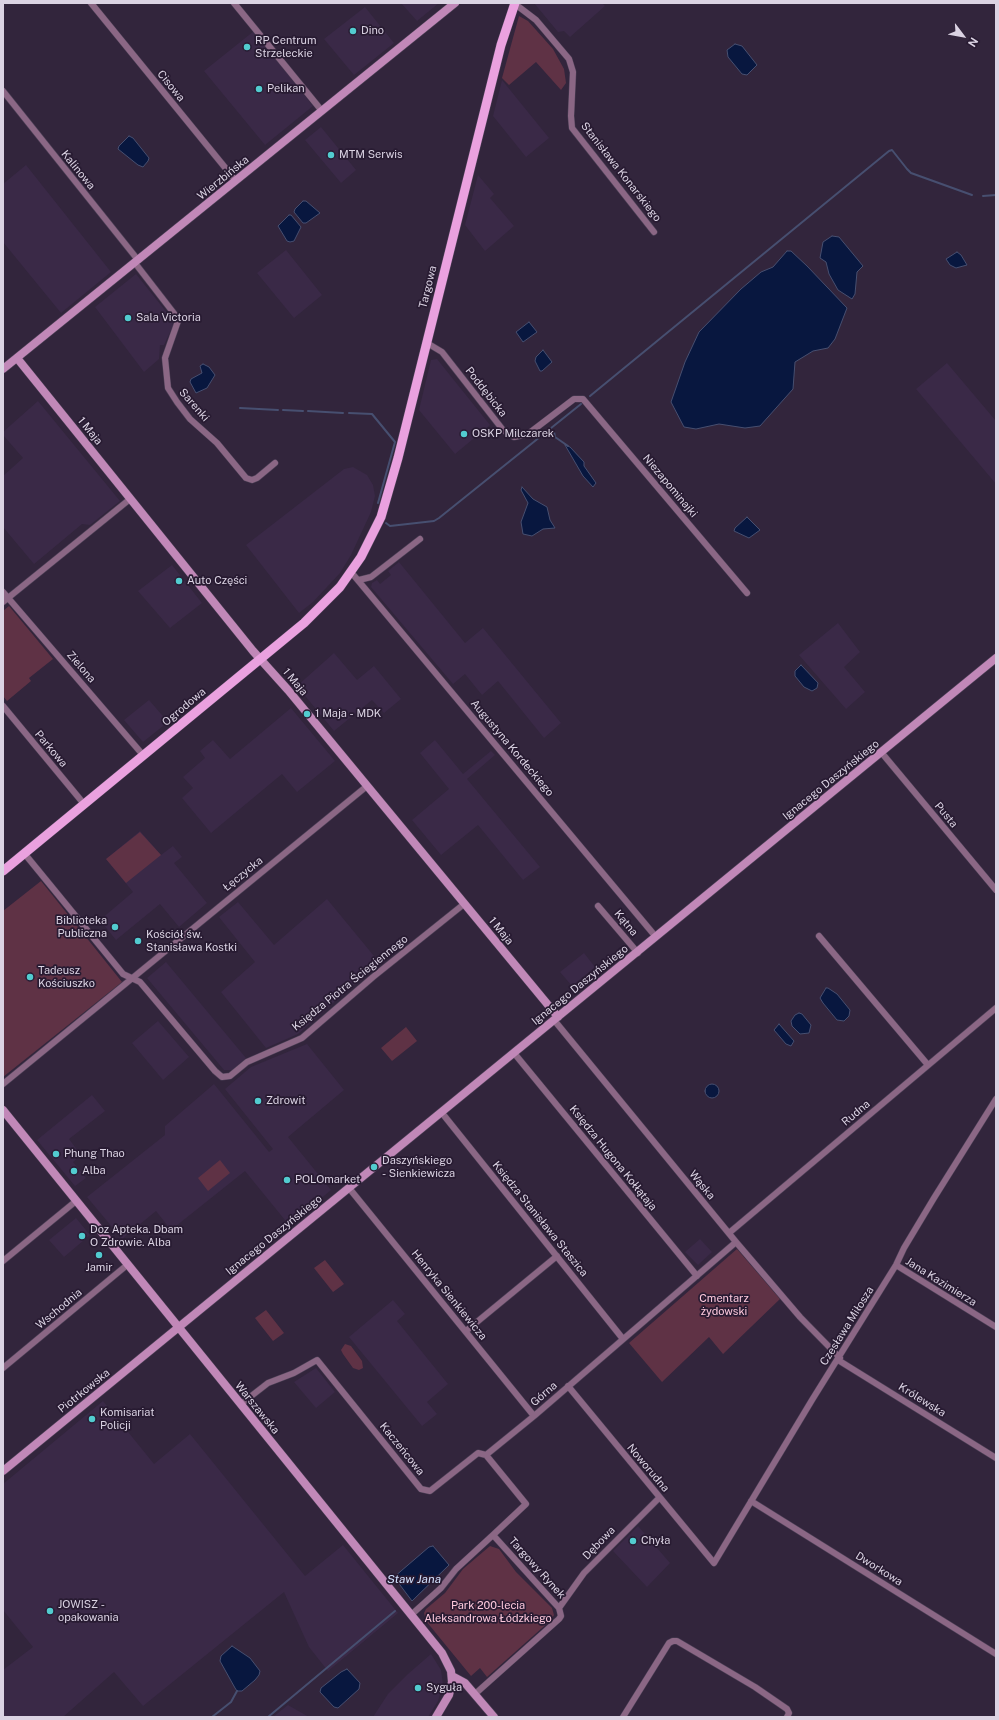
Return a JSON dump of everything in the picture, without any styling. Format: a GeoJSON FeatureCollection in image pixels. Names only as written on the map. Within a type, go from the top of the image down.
{"type":"FeatureCollection","features":[{"type":"Feature","properties":{"kind":"main road","name":"Targowa"},"geometry":{"type":"LineString","coordinates":[[351,572],[372,537],[387,498],[501,45],[515,3]]}},
{"type":"Feature","properties":{"kind":"main road","name":"Ogrodowa"},"geometry":{"type":"LineString","coordinates":[[3,871],[260,659],[323,605],[351,572]]}},
{"type":"Feature","properties":{"kind":"street","name":"Cisowa"},"geometry":{"type":"LineString","coordinates":[[91,3],[236,181]]}},
{"type":"Feature","properties":{"kind":"street"},"geometry":{"type":"LineString","coordinates":[[234,3],[322,111]]}},
{"type":"Feature","properties":{"kind":"street","name":"Wierzbińska"},"geometry":{"type":"LineString","coordinates":[[3,369],[455,3]]}},
{"type":"Feature","properties":{"kind":"street","name":"Stanisława Konarskiego"},"geometry":{"type":"LineString","coordinates":[[515,3],[536,20],[569,60],[574,72],[571,116],[572,128],[654,232]]}},
{"type":"Feature","properties":{"kind":"street","name":"Kalinowa"},"geometry":{"type":"LineString","coordinates":[[3,91],[136,262]]}},
{"type":"Feature","properties":{"kind":"street","name":"Sarenki"},"geometry":{"type":"LineString","coordinates":[[136,262],[176,316],[178,321],[166,350],[165,365],[168,388],[176,402],[190,419],[217,443],[246,478],[252,480],[257,478],[275,463]]}},
{"type":"Feature","properties":{"kind":"street","name":"Poddębicka"},"geometry":{"type":"LineString","coordinates":[[427,343],[442,352],[503,430],[514,437],[528,434],[574,399]]}},
{"type":"Feature","properties":{"kind":"street","name":"1 Maja"},"geometry":{"type":"LineString","coordinates":[[17,358],[260,659],[367,786],[556,1019]]}},
{"type":"Feature","properties":{"kind":"street","name":"Niezapominajki"},"geometry":{"type":"LineString","coordinates":[[574,399],[583,399],[589,405],[747,593]]}},
{"type":"Feature","properties":{"kind":"street"},"geometry":{"type":"LineString","coordinates":[[5,600],[130,498]]}},
{"type":"Feature","properties":{"kind":"street"},"geometry":{"type":"LineString","coordinates":[[359,580],[371,577],[420,539]]}},
{"type":"Feature","properties":{"kind":"street","name":"Augustyna Kordeckiego"},"geometry":{"type":"LineString","coordinates":[[351,572],[656,937]]}},
{"type":"Feature","properties":{"kind":"street","name":"Zielona"},"geometry":{"type":"LineString","coordinates":[[3,592],[5,600],[143,755]]}},
{"type":"Feature","properties":{"kind":"street","name":"Ignacego Daszyńskiego"},"geometry":{"type":"LineString","coordinates":[[178,1328],[638,953],[996,658]]}},
{"type":"Feature","properties":{"kind":"street","name":"Parkowa"},"geometry":{"type":"LineString","coordinates":[[3,706],[84,804]]}},
{"type":"Feature","properties":{"kind":"street","name":"Pusta"},"geometry":{"type":"LineString","coordinates":[[881,752],[996,890]]}},
{"type":"Feature","properties":{"kind":"street","name":"Łęczycka"},"geometry":{"type":"LineString","coordinates":[[3,1084],[367,786]]}},
{"type":"Feature","properties":{"kind":"street"},"geometry":{"type":"LineString","coordinates":[[24,853],[113,963],[123,974],[132,978]]}},
{"type":"Feature","properties":{"kind":"street","name":"Księdza Piotra Ściegiennego"},"geometry":{"type":"LineString","coordinates":[[132,978],[140,982],[215,1071],[222,1077],[230,1076],[247,1062],[302,1038],[464,904]]}},
{"type":"Feature","properties":{"kind":"street","name":"Kątna"},"geometry":{"type":"LineString","coordinates":[[598,906],[638,953]]}},
{"type":"Feature","properties":{"kind":"street"},"geometry":{"type":"LineString","coordinates":[[820,936],[928,1065]]}},
{"type":"Feature","properties":{"kind":"street","name":"Rudna"},"geometry":{"type":"LineString","coordinates":[[728,1233],[996,1008]]}},
{"type":"Feature","properties":{"kind":"street","name":"Wąska"},"geometry":{"type":"LineString","coordinates":[[556,1019],[728,1233],[800,1317],[839,1359]]}},
{"type":"Feature","properties":{"kind":"street","name":"Księdza Hugona Kołłątaja"},"geometry":{"type":"LineString","coordinates":[[514,1053],[697,1276]]}},
{"type":"Feature","properties":{"kind":"street","name":"Czesława Miłosza"},"geometry":{"type":"LineString","coordinates":[[714,1563],[812,1400],[839,1359],[896,1265],[926,1210],[996,1099]]}},
{"type":"Feature","properties":{"kind":"street","name":"Warszawska"},"geometry":{"type":"LineString","coordinates":[[3,1110],[442,1653],[449,1665],[452,1676]]}},
{"type":"Feature","properties":{"kind":"street","name":"Księdza Stanisława Staszica"},"geometry":{"type":"LineString","coordinates":[[442,1113],[623,1338]]}},
{"type":"Feature","properties":{"kind":"street","name":"Henryka Sienkiewicza"},"geometry":{"type":"LineString","coordinates":[[349,1188],[534,1416]]}},
{"type":"Feature","properties":{"kind":"street"},"geometry":{"type":"LineString","coordinates":[[3,1261],[76,1201]]}},
{"type":"Feature","properties":{"kind":"street"},"geometry":{"type":"LineString","coordinates":[[697,1276],[736,1242]]}},
{"type":"Feature","properties":{"kind":"street"},"geometry":{"type":"LineString","coordinates":[[466,1331],[557,1256]]}},
{"type":"Feature","properties":{"kind":"street","name":"Wschodnia"},"geometry":{"type":"LineString","coordinates":[[3,1368],[127,1265]]}},
{"type":"Feature","properties":{"kind":"street","name":"Jana Kazimierza"},"geometry":{"type":"LineString","coordinates":[[896,1265],[996,1327]]}},
{"type":"Feature","properties":{"kind":"street","name":"Górna"},"geometry":{"type":"LineString","coordinates":[[486,1455],[534,1416],[697,1276]]}},
{"type":"Feature","properties":{"kind":"street","name":"Piotrkowska"},"geometry":{"type":"LineString","coordinates":[[3,1471],[178,1328]]}},
{"type":"Feature","properties":{"kind":"street","name":"Królewska"},"geometry":{"type":"LineString","coordinates":[[839,1359],[996,1458]]}},
{"type":"Feature","properties":{"kind":"street","name":"Kaczeńcowa"},"geometry":{"type":"LineString","coordinates":[[241,1404],[268,1383],[294,1373],[317,1360],[420,1489],[430,1491],[478,1453],[486,1455]]}},
{"type":"Feature","properties":{"kind":"street","name":"Noworudna"},"geometry":{"type":"LineString","coordinates":[[568,1386],[714,1563]]}},
{"type":"Feature","properties":{"kind":"street"},"geometry":{"type":"LineString","coordinates":[[486,1455],[526,1504],[493,1534]]}},
{"type":"Feature","properties":{"kind":"street","name":"Dębowa"},"geometry":{"type":"LineString","coordinates":[[559,1608],[584,1573],[659,1498]]}},
{"type":"Feature","properties":{"kind":"street","name":"Dworkowa"},"geometry":{"type":"LineString","coordinates":[[751,1501],[996,1654]]}},
{"type":"Feature","properties":{"kind":"street","name":"Targowy Rynek"},"geometry":{"type":"LineString","coordinates":[[411,1615],[441,1588],[456,1569],[493,1534],[559,1608],[561,1616],[559,1619],[475,1694]]}},
{"type":"Feature","properties":{"kind":"street"},"geometry":{"type":"LineString","coordinates":[[623,1717],[669,1643],[673,1641],[755,1687],[787,1709],[789,1713],[787,1717]]}},
{"type":"Feature","properties":{"kind":"street"},"geometry":{"type":"LineString","coordinates":[[436,1717],[451,1688],[452,1676],[465,1683],[494,1717]]}},
{"type":"Feature","properties":{"kind":"shaded area"},"geometry":{"type":"Polygon","coordinates":[[[401,3],[439,3],[417,21],[401,3]]]}},
{"type":"Feature","properties":{"kind":"shaded area"},"geometry":{"type":"Polygon","coordinates":[[[534,3],[602,3],[605,6],[570,37],[564,31],[558,32],[534,3]]]}},
{"type":"Feature","properties":{"kind":"shaded area"},"geometry":{"type":"Polygon","coordinates":[[[365,7],[394,43],[354,75],[324,39],[365,7]]]}},
{"type":"Feature","properties":{"kind":"shaded area","name":"Pelikan"},"geometry":{"type":"Polygon","coordinates":[[[254,31],[313,106],[265,145],[204,71],[254,31]]]}},
{"type":"Feature","properties":{"kind":"shaded area"},"geometry":{"type":"Polygon","coordinates":[[[502,80],[549,138],[526,157],[493,116],[502,80]]]}},
{"type":"Feature","properties":{"kind":"shaded area","name":"MTM Serwis"},"geometry":{"type":"Polygon","coordinates":[[[321,127],[356,170],[341,183],[305,140],[321,127]]]}},
{"type":"Feature","properties":{"kind":"shaded area"},"geometry":{"type":"Polygon","coordinates":[[[26,165],[111,272],[61,313],[3,242],[3,184],[26,165]]]}},
{"type":"Feature","properties":{"kind":"shaded area"},"geometry":{"type":"Polygon","coordinates":[[[478,175],[494,194],[490,198],[514,226],[485,251],[465,225],[478,175]]]}},
{"type":"Feature","properties":{"kind":"shaded area"},"geometry":{"type":"Polygon","coordinates":[[[286,250],[322,295],[294,318],[257,273],[286,250]]]}},
{"type":"Feature","properties":{"kind":"shaded area"},"geometry":{"type":"Polygon","coordinates":[[[136,274],[172,319],[173,326],[164,345],[160,345],[159,359],[144,372],[95,307],[136,274]]]}},
{"type":"Feature","properties":{"kind":"shaded area"},"geometry":{"type":"Polygon","coordinates":[[[437,359],[490,425],[455,454],[419,410],[431,360],[437,359]]]}},
{"type":"Feature","properties":{"kind":"shaded area"},"geometry":{"type":"Polygon","coordinates":[[[947,363],[996,421],[996,484],[916,389],[947,363]]]}},
{"type":"Feature","properties":{"kind":"shaded area"},"geometry":{"type":"Polygon","coordinates":[[[38,401],[120,501],[90,525],[82,524],[34,564],[3,527],[3,476],[23,458],[3,435],[3,432],[38,401]]]}},
{"type":"Feature","properties":{"kind":"shaded area"},"geometry":{"type":"Polygon","coordinates":[[[353,467],[367,475],[373,485],[375,496],[371,512],[351,555],[340,573],[313,602],[299,613],[246,545],[344,469],[353,467]]]}},
{"type":"Feature","properties":{"kind":"shaded area"},"geometry":{"type":"Polygon","coordinates":[[[399,562],[465,643],[483,628],[561,723],[544,738],[498,681],[482,695],[465,674],[453,684],[371,587],[372,583],[377,580],[380,584],[391,575],[388,571],[399,562]]]}},
{"type":"Feature","properties":{"kind":"shaded area"},"geometry":{"type":"Polygon","coordinates":[[[172,565],[202,603],[170,628],[138,591],[172,565]]]}},
{"type":"Feature","properties":{"kind":"shaded area"},"geometry":{"type":"Polygon","coordinates":[[[838,623],[860,652],[844,667],[865,692],[846,709],[799,655],[838,623]]]}},
{"type":"Feature","properties":{"kind":"shaded area"},"geometry":{"type":"Polygon","coordinates":[[[334,653],[357,680],[374,666],[401,699],[384,713],[372,700],[334,731],[297,686],[334,653]]]}},
{"type":"Feature","properties":{"kind":"shaded area"},"geometry":{"type":"Polygon","coordinates":[[[149,700],[168,722],[143,742],[124,720],[149,700]]]}},
{"type":"Feature","properties":{"kind":"shaded area"},"geometry":{"type":"Polygon","coordinates":[[[291,708],[335,761],[297,792],[282,774],[211,833],[182,798],[193,788],[183,777],[205,758],[200,751],[213,740],[230,759],[291,708]]]}},
{"type":"Feature","properties":{"kind":"shaded area"},"geometry":{"type":"Polygon","coordinates":[[[435,740],[463,774],[491,751],[495,755],[467,779],[540,867],[523,880],[478,825],[441,855],[412,820],[449,789],[420,753],[435,740]]]}},
{"type":"Feature","properties":{"kind":"shaded area"},"geometry":{"type":"Polygon","coordinates":[[[140,831],[161,855],[173,846],[182,857],[174,863],[207,903],[179,927],[160,904],[116,940],[100,920],[133,892],[106,859],[140,831]]]}},
{"type":"Feature","properties":{"kind":"shaded area"},"geometry":{"type":"Polygon","coordinates":[[[327,899],[374,956],[368,972],[298,1034],[266,1048],[221,992],[255,962],[219,917],[238,902],[274,945],[327,899]]]}},
{"type":"Feature","properties":{"kind":"shaded area"},"geometry":{"type":"Polygon","coordinates":[[[584,953],[595,967],[572,986],[560,972],[584,953]]]}},
{"type":"Feature","properties":{"kind":"shaded area"},"geometry":{"type":"Polygon","coordinates":[[[166,962],[246,1058],[232,1070],[224,1070],[147,978],[166,962]]]}},
{"type":"Feature","properties":{"kind":"shaded area"},"geometry":{"type":"Polygon","coordinates":[[[158,1021],[189,1057],[163,1080],[132,1043],[158,1021]]]}},
{"type":"Feature","properties":{"kind":"shaded area"},"geometry":{"type":"Polygon","coordinates":[[[307,1044],[344,1090],[288,1137],[331,1190],[289,1225],[245,1171],[171,1230],[156,1211],[122,1239],[87,1197],[165,1135],[165,1126],[214,1084],[269,1152],[273,1149],[225,1089],[251,1067],[307,1044]]]}},
{"type":"Feature","properties":{"kind":"shaded area"},"geometry":{"type":"Polygon","coordinates":[[[92,1095],[105,1111],[69,1139],[81,1155],[73,1162],[86,1178],[75,1186],[37,1140],[92,1095]]]}},
{"type":"Feature","properties":{"kind":"shaded area"},"geometry":{"type":"Polygon","coordinates":[[[76,1218],[90,1235],[64,1257],[49,1240],[76,1218]]]}},
{"type":"Feature","properties":{"kind":"shaded area"},"geometry":{"type":"Polygon","coordinates":[[[700,1239],[712,1252],[698,1265],[685,1252],[700,1239]]]}},
{"type":"Feature","properties":{"kind":"shaded area"},"geometry":{"type":"Polygon","coordinates":[[[393,1300],[405,1314],[397,1321],[448,1384],[427,1402],[437,1414],[422,1426],[349,1337],[393,1300]]]}},
{"type":"Feature","properties":{"kind":"shaded area"},"geometry":{"type":"Polygon","coordinates":[[[316,1368],[335,1392],[316,1408],[294,1382],[316,1368]]]}},
{"type":"Feature","properties":{"kind":"shaded area"},"geometry":{"type":"Polygon","coordinates":[[[103,1401],[154,1464],[190,1434],[305,1576],[343,1545],[398,1613],[328,1671],[309,1647],[284,1592],[143,1706],[114,1672],[63,1717],[5,1717],[3,1715],[3,1670],[33,1647],[3,1610],[3,1484],[103,1401]]]}},
{"type":"Feature","properties":{"kind":"shaded area","name":"Chyła"},"geometry":{"type":"Polygon","coordinates":[[[638,1526],[670,1563],[647,1587],[613,1551],[638,1526]]]}},
{"type":"Feature","properties":{"kind":"shaded area","name":"Syguła"},"geometry":{"type":"Polygon","coordinates":[[[431,1654],[441,1670],[443,1685],[438,1701],[428,1717],[373,1717],[388,1694],[431,1654]]]}},
{"type":"Feature","properties":{"kind":"shaded area"},"geometry":{"type":"Polygon","coordinates":[[[288,1705],[309,1717],[273,1717],[288,1705]]]}},
{"type":"Feature","properties":{"kind":"green space"},"geometry":{"type":"Polygon","coordinates":[[[519,16],[528,21],[553,49],[564,69],[566,83],[561,90],[536,62],[509,85],[502,78],[519,16]]]}},
{"type":"Feature","properties":{"kind":"green space"},"geometry":{"type":"Polygon","coordinates":[[[9,606],[53,659],[29,678],[31,681],[7,701],[3,696],[3,611],[9,606]]]}},
{"type":"Feature","properties":{"kind":"green space"},"geometry":{"type":"Polygon","coordinates":[[[140,832],[161,855],[126,883],[106,859],[140,832]]]}},
{"type":"Feature","properties":{"kind":"green space"},"geometry":{"type":"Polygon","coordinates":[[[41,881],[122,982],[3,1077],[3,911],[41,881]]]}},
{"type":"Feature","properties":{"kind":"green space"},"geometry":{"type":"Polygon","coordinates":[[[406,1027],[417,1041],[392,1061],[381,1048],[406,1027]]]}},
{"type":"Feature","properties":{"kind":"green space"},"geometry":{"type":"Polygon","coordinates":[[[220,1160],[230,1173],[208,1191],[198,1178],[220,1160]]]}},
{"type":"Feature","properties":{"kind":"green space","name":"Cmentarz żydowski"},"geometry":{"type":"Polygon","coordinates":[[[737,1249],[780,1299],[723,1354],[709,1337],[662,1382],[629,1343],[737,1249]]]}},
{"type":"Feature","properties":{"kind":"green space"},"geometry":{"type":"Polygon","coordinates":[[[325,1260],[344,1284],[333,1292],[314,1268],[325,1260]]]}},
{"type":"Feature","properties":{"kind":"green space"},"geometry":{"type":"Polygon","coordinates":[[[266,1310],[284,1333],[273,1341],[255,1318],[266,1310]]]}},
{"type":"Feature","properties":{"kind":"green space"},"geometry":{"type":"Polygon","coordinates":[[[345,1344],[351,1346],[362,1361],[363,1368],[359,1370],[353,1368],[341,1350],[345,1344]]]}},
{"type":"Feature","properties":{"kind":"green space","name":"Park 200-lecia Aleksandrowa Łódzkiego"},"geometry":{"type":"Polygon","coordinates":[[[490,1546],[499,1549],[516,1572],[552,1608],[554,1615],[551,1620],[487,1677],[480,1668],[471,1676],[426,1621],[424,1613],[426,1609],[445,1593],[463,1569],[490,1546]]]}},
{"type":"Feature","properties":{"kind":"water"},"geometry":{"type":"Polygon","coordinates":[[[735,44],[742,46],[757,65],[747,75],[742,74],[728,57],[727,50],[735,44]]]}},
{"type":"Feature","properties":{"kind":"water"},"geometry":{"type":"Polygon","coordinates":[[[129,136],[133,138],[149,158],[143,167],[138,165],[118,149],[129,136]]]}},
{"type":"Feature","properties":{"kind":"water"},"geometry":{"type":"Polygon","coordinates":[[[303,201],[306,201],[320,213],[306,223],[303,223],[294,212],[303,201]]]}},
{"type":"Feature","properties":{"kind":"water"},"geometry":{"type":"Polygon","coordinates":[[[289,215],[291,215],[301,227],[294,241],[290,242],[287,241],[278,226],[289,215]]]}},
{"type":"Feature","properties":{"kind":"water"},"geometry":{"type":"Polygon","coordinates":[[[832,236],[839,237],[863,266],[857,272],[855,294],[852,299],[838,290],[829,274],[826,262],[820,258],[823,242],[832,236]]]}},
{"type":"Feature","properties":{"kind":"water"},"geometry":{"type":"Polygon","coordinates":[[[787,251],[791,251],[807,266],[847,308],[835,339],[828,348],[813,351],[795,362],[793,389],[760,426],[745,428],[719,424],[696,429],[684,427],[671,402],[685,362],[699,332],[741,289],[761,272],[773,267],[787,251]]]}},
{"type":"Feature","properties":{"kind":"water"},"geometry":{"type":"Polygon","coordinates":[[[957,252],[961,255],[967,265],[956,268],[950,265],[946,259],[957,252]]]}},
{"type":"Feature","properties":{"kind":"water"},"geometry":{"type":"Polygon","coordinates":[[[529,322],[537,332],[523,342],[516,332],[529,322]]]}},
{"type":"Feature","properties":{"kind":"water"},"geometry":{"type":"Polygon","coordinates":[[[543,350],[552,362],[540,371],[535,361],[536,357],[543,350]]]}},
{"type":"Feature","properties":{"kind":"water"},"geometry":{"type":"Polygon","coordinates":[[[203,364],[209,367],[215,375],[207,388],[196,393],[190,382],[191,379],[202,373],[200,366],[203,364]]]}},
{"type":"Feature","properties":{"kind":"water"},"geometry":{"type":"Polygon","coordinates":[[[565,445],[570,447],[584,462],[584,466],[596,483],[593,487],[583,476],[565,445]]]}},
{"type":"Feature","properties":{"kind":"water"},"geometry":{"type":"Polygon","coordinates":[[[522,487],[533,499],[547,507],[550,520],[555,528],[543,529],[532,536],[523,534],[521,522],[528,503],[521,490],[522,487]]]}},
{"type":"Feature","properties":{"kind":"water"},"geometry":{"type":"Polygon","coordinates":[[[747,517],[760,530],[749,538],[734,531],[735,528],[747,517]]]}},
{"type":"Feature","properties":{"kind":"water"},"geometry":{"type":"Polygon","coordinates":[[[801,665],[818,683],[817,688],[812,691],[804,687],[795,676],[795,671],[801,665]]]}},
{"type":"Feature","properties":{"kind":"water"},"geometry":{"type":"Polygon","coordinates":[[[826,988],[837,994],[850,1010],[849,1016],[844,1021],[837,1020],[820,998],[826,988]]]}},
{"type":"Feature","properties":{"kind":"water"},"geometry":{"type":"Polygon","coordinates":[[[799,1013],[802,1014],[811,1025],[809,1033],[800,1034],[792,1026],[791,1021],[795,1015],[799,1013]]]}},
{"type":"Feature","properties":{"kind":"water"},"geometry":{"type":"Polygon","coordinates":[[[779,1024],[794,1041],[791,1046],[786,1044],[774,1030],[779,1024]]]}},
{"type":"Feature","properties":{"kind":"water"},"geometry":{"type":"Polygon","coordinates":[[[709,1084],[715,1084],[719,1088],[719,1094],[715,1098],[709,1098],[705,1094],[705,1088],[709,1084]]]}},
{"type":"Feature","properties":{"kind":"water","name":"Staw Jana"},"geometry":{"type":"Polygon","coordinates":[[[433,1546],[449,1565],[412,1601],[394,1577],[429,1547],[433,1546]]]}},
{"type":"Feature","properties":{"kind":"water"},"geometry":{"type":"Polygon","coordinates":[[[232,1646],[250,1658],[260,1671],[255,1680],[242,1691],[237,1691],[220,1661],[221,1656],[232,1646]]]}},
{"type":"Feature","properties":{"kind":"water"},"geometry":{"type":"Polygon","coordinates":[[[347,1669],[360,1683],[359,1689],[338,1708],[334,1707],[320,1692],[321,1688],[347,1669]]]}},
{"type":"Feature","properties":{"kind":"waterway"},"geometry":{"type":"LineString","coordinates":[[590,396],[889,151],[892,150],[911,173],[972,195]]}},
{"type":"Feature","properties":{"kind":"waterway"},"geometry":{"type":"LineString","coordinates":[[983,196],[996,195]]}},
{"type":"Feature","properties":{"kind":"waterway"},"geometry":{"type":"LineString","coordinates":[[386,523],[390,526],[434,521],[439,518],[581,404]]}},
{"type":"Feature","properties":{"kind":"waterway"},"geometry":{"type":"LineString","coordinates":[[240,408],[278,410]]}},
{"type":"Feature","properties":{"kind":"waterway"},"geometry":{"type":"LineString","coordinates":[[283,410],[303,411]]}},
{"type":"Feature","properties":{"kind":"waterway"},"geometry":{"type":"LineString","coordinates":[[308,411],[343,413]]}},
{"type":"Feature","properties":{"kind":"waterway"},"geometry":{"type":"LineString","coordinates":[[349,413],[372,414],[395,442],[378,503]]}},
{"type":"Feature","properties":{"kind":"waterway"},"geometry":{"type":"LineString","coordinates":[[554,432],[555,437],[568,446]]}},
{"type":"Feature","properties":{"kind":"waterway"},"geometry":{"type":"LineString","coordinates":[[268,1717],[395,1611]]}},
{"type":"Feature","properties":{"kind":"waterway"},"geometry":{"type":"LineString","coordinates":[[212,1717],[231,1702],[237,1691]]}},
{"type":"Feature","properties":{"kind":"place","name":"Dino"},"geometry":{"type":"Point","coordinates":[353,31]}},
{"type":"Feature","properties":{"kind":"place","name":"RP Centrum Strzeleckie"},"geometry":{"type":"Point","coordinates":[247,47]}},
{"type":"Feature","properties":{"kind":"place","name":"Pelikan"},"geometry":{"type":"Point","coordinates":[259,89]}},
{"type":"Feature","properties":{"kind":"place","name":"MTM Serwis"},"geometry":{"type":"Point","coordinates":[331,155]}},
{"type":"Feature","properties":{"kind":"place","name":"Sala Victoria"},"geometry":{"type":"Point","coordinates":[128,318]}},
{"type":"Feature","properties":{"kind":"place","name":"OSKP Milczarek"},"geometry":{"type":"Point","coordinates":[464,434]}},
{"type":"Feature","properties":{"kind":"place","name":"Auto Części"},"geometry":{"type":"Point","coordinates":[179,581]}},
{"type":"Feature","properties":{"kind":"place","name":"1 Maja - MDK"},"geometry":{"type":"Point","coordinates":[307,714]}},
{"type":"Feature","properties":{"kind":"place","name":"Biblioteka Publiczna"},"geometry":{"type":"Point","coordinates":[115,927]}},
{"type":"Feature","properties":{"kind":"place","name":"Kościół św. Stanisława Kostki"},"geometry":{"type":"Point","coordinates":[138,941]}},
{"type":"Feature","properties":{"kind":"place","name":"Tadeusz Kościuszko"},"geometry":{"type":"Point","coordinates":[30,977]}},
{"type":"Feature","properties":{"kind":"place","name":"Zdrowit"},"geometry":{"type":"Point","coordinates":[258,1101]}},
{"type":"Feature","properties":{"kind":"place","name":"Phung Thao"},"geometry":{"type":"Point","coordinates":[56,1154]}},
{"type":"Feature","properties":{"kind":"place","name":"Daszyńskiego - Sienkiewicza"},"geometry":{"type":"Point","coordinates":[374,1167]}},
{"type":"Feature","properties":{"kind":"place","name":"Alba"},"geometry":{"type":"Point","coordinates":[74,1171]}},
{"type":"Feature","properties":{"kind":"place","name":"POLOmarket"},"geometry":{"type":"Point","coordinates":[287,1180]}},
{"type":"Feature","properties":{"kind":"place","name":"Doz Apteka. Dbam O Zdrowie. Alba"},"geometry":{"type":"Point","coordinates":[82,1236]}},
{"type":"Feature","properties":{"kind":"place","name":"Jamir"},"geometry":{"type":"Point","coordinates":[99,1255]}},
{"type":"Feature","properties":{"kind":"place","name":"Komisariat Policji"},"geometry":{"type":"Point","coordinates":[92,1419]}},
{"type":"Feature","properties":{"kind":"place","name":"Chyła"},"geometry":{"type":"Point","coordinates":[633,1541]}},
{"type":"Feature","properties":{"kind":"place","name":"JOWISZ - opakowania"},"geometry":{"type":"Point","coordinates":[50,1611]}},
{"type":"Feature","properties":{"kind":"place","name":"Syguła"},"geometry":{"type":"Point","coordinates":[418,1688]}}]}
